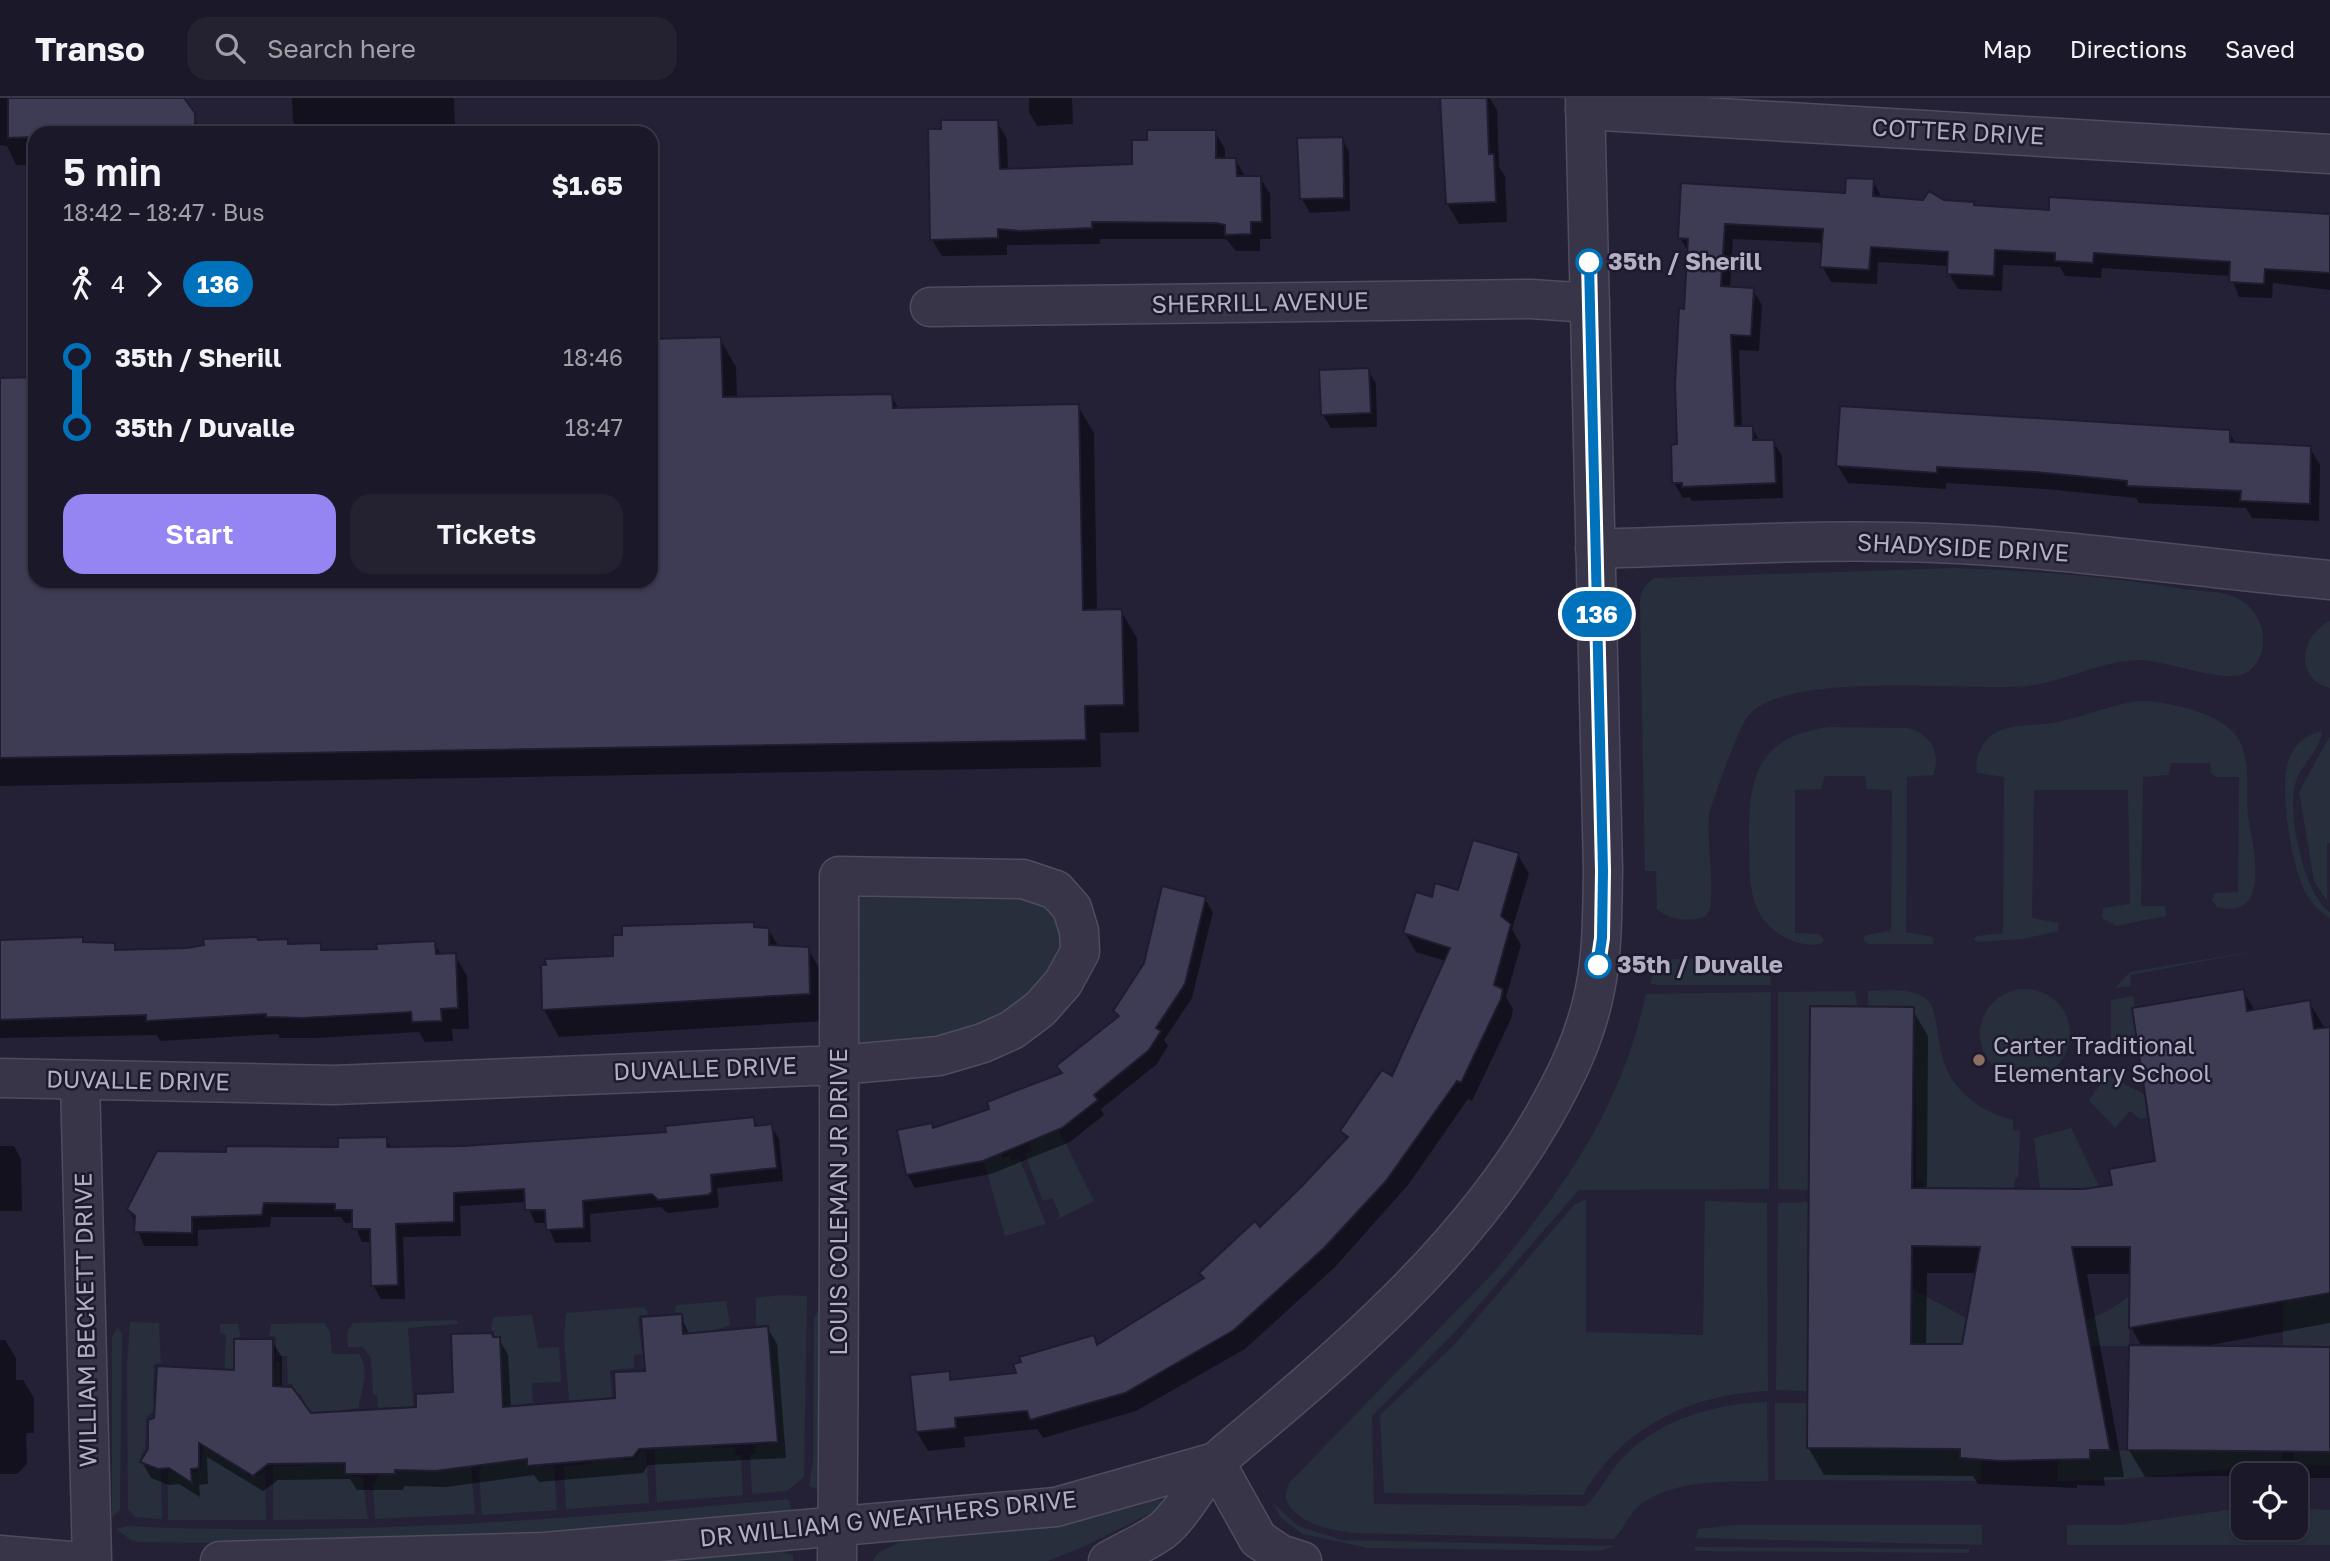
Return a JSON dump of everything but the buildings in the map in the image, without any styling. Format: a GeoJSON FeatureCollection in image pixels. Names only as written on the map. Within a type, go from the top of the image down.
{"type":"FeatureCollection","features":[{"type":"Feature","properties":{"kind":"street","name":"COTTER DRIVE"},"geometry":{"type":"LineString","coordinates":[[1585,104],[2330,154]]}},
{"type":"Feature","properties":{"kind":"street","name":"DR WILLIAM G WEATHERS DRIVE"},"geometry":{"type":"LineString","coordinates":[[1108,1561],[1164,1529],[1215,1462],[1379,1321],[1455,1240],[1517,1160],[1560,1087],[1582,1039],[1593,1002],[1602,938],[1585,104]]}},
{"type":"Feature","properties":{"kind":"street","name":"SHERRILL AVENUE"},"geometry":{"type":"LineString","coordinates":[[930,307],[1531,299],[1590,303]]}},
{"type":"Feature","properties":{"kind":"street","name":"SHADYSIDE DRIVE"},"geometry":{"type":"LineString","coordinates":[[1595,550],[1792,542],[1899,542],[2050,550],[2330,580]]}},
{"type":"Feature","properties":{"kind":"street","name":"DUVALLE DRIVE"},"geometry":{"type":"LineString","coordinates":[[0,1078],[334,1084],[839,1065],[939,1056],[983,1044],[1012,1030],[1040,1009],[1063,982],[1080,952],[1079,931],[1072,908],[1056,890],[1023,879],[839,876]]}},
{"type":"Feature","properties":{"kind":"street","name":"LOUIS COLEMAN JR DRIVE"},"geometry":{"type":"LineString","coordinates":[[838,1544],[841,1282],[839,876]]}},
{"type":"Feature","properties":{"kind":"street","name":"WILLIAM BECKETT DRIVE"},"geometry":{"type":"LineString","coordinates":[[80,1080],[92,1561]]}},
{"type":"Feature","properties":{"kind":"street","name":"DR WILLIAM G WEATHERS DRIVE"},"geometry":{"type":"LineString","coordinates":[[220,1561],[838,1544],[1056,1507],[1215,1462]]}},
{"type":"Feature","properties":{"kind":"street"},"geometry":{"type":"LineString","coordinates":[[1215,1462],[1258,1539],[1280,1554],[1302,1561]]}},
{"type":"Feature","properties":{"kind":"street"},"geometry":{"type":"LineString","coordinates":[[0,1555],[70,1561]]}},
{"type":"Feature","properties":{"kind":"shaded area"},"geometry":{"type":"Polygon","coordinates":[[[1956,568],[2099,577],[2225,594],[2242,601],[2255,614],[2261,625],[2262,651],[2253,668],[2240,675],[2213,675],[2138,660],[2110,664],[2027,686],[1834,688],[1796,693],[1765,703],[1746,719],[1742,726],[1709,816],[1710,909],[1706,916],[1687,920],[1668,916],[1657,909],[1656,871],[1645,871],[1640,606],[1647,584],[1654,578],[1956,568]]]}},
{"type":"Feature","properties":{"kind":"shaded area"},"geometry":{"type":"Polygon","coordinates":[[[2330,621],[2330,688],[2310,676],[2305,656],[2313,636],[2320,627],[2330,621]]]}},
{"type":"Feature","properties":{"kind":"shaded area"},"geometry":{"type":"Polygon","coordinates":[[[2143,701],[2179,706],[2204,714],[2225,725],[2240,742],[2246,762],[2248,816],[2255,861],[2253,892],[2246,903],[2235,908],[2217,907],[2212,900],[2215,893],[2238,892],[2239,777],[2216,777],[2211,773],[2210,763],[2171,763],[2168,775],[2143,777],[2141,906],[2165,906],[2166,916],[2116,926],[2102,918],[2103,908],[2130,904],[2128,790],[2034,790],[2032,918],[2058,923],[2058,931],[2023,939],[1977,942],[1974,939],[1977,936],[2003,933],[2004,777],[1977,773],[1979,752],[1985,742],[2000,730],[2058,722],[2121,704],[2143,701]]]}},
{"type":"Feature","properties":{"kind":"shaded area"},"geometry":{"type":"Polygon","coordinates":[[[1829,727],[1908,728],[1922,735],[1932,745],[1936,759],[1933,775],[1907,777],[1906,932],[1933,937],[1934,944],[1868,944],[1863,939],[1866,935],[1891,931],[1892,790],[1867,789],[1865,776],[1825,776],[1821,789],[1795,790],[1795,933],[1819,934],[1824,940],[1822,943],[1804,944],[1786,938],[1773,930],[1757,909],[1751,885],[1749,820],[1751,799],[1761,764],[1771,751],[1786,740],[1805,732],[1829,727]]]}},
{"type":"Feature","properties":{"kind":"shaded area"},"geometry":{"type":"Polygon","coordinates":[[[2322,731],[2318,745],[2295,784],[2293,814],[2305,872],[2312,889],[2330,912],[2330,918],[2311,902],[2296,868],[2288,830],[2285,791],[2288,762],[2296,746],[2310,735],[2322,731]]]}},
{"type":"Feature","properties":{"kind":"shaded area"},"geometry":{"type":"Polygon","coordinates":[[[2330,736],[2327,899],[2330,905],[2314,881],[2299,792],[2330,736]]]}},
{"type":"Feature","properties":{"kind":"shaded area"},"geometry":{"type":"Polygon","coordinates":[[[864,895],[1030,896],[1052,906],[1065,940],[1050,974],[1008,1013],[943,1040],[857,1044],[853,903],[864,895]]]}},
{"type":"Feature","properties":{"kind":"shaded area"},"geometry":{"type":"Polygon","coordinates":[[[2268,949],[2130,975],[2131,986],[2115,988],[2130,972],[2268,949]]]}},
{"type":"Feature","properties":{"kind":"shaded area"},"geometry":{"type":"Polygon","coordinates":[[[1674,959],[1741,959],[1770,975],[1771,985],[1650,983],[1655,967],[1674,959]]]}},
{"type":"Feature","properties":{"kind":"shaded area"},"geometry":{"type":"Polygon","coordinates":[[[2025,989],[2042,992],[2057,1002],[2067,1017],[2070,1034],[2067,1051],[2057,1066],[2042,1076],[2025,1079],[2008,1076],[1993,1066],[1983,1051],[1980,1034],[1983,1017],[1993,1002],[2008,992],[2025,989]]]}},
{"type":"Feature","properties":{"kind":"shaded area"},"geometry":{"type":"Polygon","coordinates":[[[1855,991],[1857,1006],[1810,1007],[1808,1190],[1778,1189],[1778,992],[1855,991]]]}},
{"type":"Feature","properties":{"kind":"shaded area"},"geometry":{"type":"Polygon","coordinates":[[[1868,991],[1910,992],[1925,998],[1931,1004],[1944,1061],[1956,1085],[1975,1103],[2013,1120],[2013,1130],[2020,1131],[2018,1177],[2015,1178],[2014,1189],[1924,1188],[1924,1181],[1917,1181],[1913,1007],[1868,1006],[1868,991]]]}},
{"type":"Feature","properties":{"kind":"shaded area"},"geometry":{"type":"Polygon","coordinates":[[[1771,992],[1769,1189],[1579,1190],[1457,1330],[1372,1416],[1374,1504],[1585,1506],[1614,1468],[1649,1436],[1686,1417],[1747,1403],[1767,1402],[1768,1481],[1719,1482],[1669,1490],[1641,1504],[1614,1539],[1352,1533],[1314,1524],[1297,1514],[1285,1498],[1289,1483],[1495,1271],[1568,1174],[1588,1142],[1622,1073],[1646,994],[1771,992]]]}},
{"type":"Feature","properties":{"kind":"shaded area"},"geometry":{"type":"Polygon","coordinates":[[[2133,996],[2138,1051],[2111,1046],[2111,1000],[2133,996]]]}},
{"type":"Feature","properties":{"kind":"shaded area"},"geometry":{"type":"Polygon","coordinates":[[[2107,1075],[2146,1095],[2147,1118],[2140,1119],[2130,1111],[2115,1128],[2089,1100],[2107,1075]]]}},
{"type":"Feature","properties":{"kind":"shaded area"},"geometry":{"type":"Polygon","coordinates":[[[1058,1128],[1094,1201],[1056,1220],[1060,1216],[1053,1198],[1043,1201],[1025,1154],[1032,1151],[1029,1143],[1058,1128]]]}},
{"type":"Feature","properties":{"kind":"shaded area"},"geometry":{"type":"Polygon","coordinates":[[[2071,1128],[2100,1190],[2040,1189],[2034,1138],[2071,1128]]]}},
{"type":"Feature","properties":{"kind":"shaded area"},"geometry":{"type":"Polygon","coordinates":[[[1001,1153],[1003,1158],[1009,1156],[1011,1161],[1019,1158],[1046,1224],[1005,1236],[983,1158],[1001,1153]]]}},
{"type":"Feature","properties":{"kind":"shaded area"},"geometry":{"type":"Polygon","coordinates":[[[1586,1199],[1586,1332],[1703,1335],[1705,1201],[1767,1203],[1768,1391],[1712,1399],[1661,1419],[1618,1450],[1599,1471],[1583,1495],[1384,1493],[1380,1415],[1453,1346],[1574,1205],[1586,1199]]]}},
{"type":"Feature","properties":{"kind":"shaded area"},"geometry":{"type":"Polygon","coordinates":[[[1808,1202],[1807,1391],[1776,1390],[1778,1203],[1808,1202]]]}},
{"type":"Feature","properties":{"kind":"shaded area"},"geometry":{"type":"Polygon","coordinates":[[[1912,1289],[1966,1318],[1962,1344],[1911,1346],[1912,1289]]]}},
{"type":"Feature","properties":{"kind":"shaded area"},"geometry":{"type":"Polygon","coordinates":[[[2330,1293],[2330,1347],[2283,1346],[2283,1301],[2330,1293]]]}},
{"type":"Feature","properties":{"kind":"shaded area"},"geometry":{"type":"Polygon","coordinates":[[[807,1296],[804,1477],[787,1491],[752,1494],[750,1454],[755,1454],[755,1445],[780,1443],[769,1325],[756,1326],[756,1298],[807,1296]]]}},
{"type":"Feature","properties":{"kind":"shaded area"},"geometry":{"type":"Polygon","coordinates":[[[2130,1296],[2129,1346],[2090,1346],[2086,1320],[2108,1311],[2130,1296]]]}},
{"type":"Feature","properties":{"kind":"shaded area"},"geometry":{"type":"Polygon","coordinates":[[[726,1301],[730,1325],[718,1329],[720,1370],[709,1422],[712,1448],[735,1447],[736,1455],[741,1455],[743,1495],[657,1502],[654,1449],[690,1447],[685,1382],[662,1365],[643,1366],[642,1361],[686,1354],[683,1313],[675,1312],[676,1305],[726,1301]]]}},
{"type":"Feature","properties":{"kind":"shaded area"},"geometry":{"type":"Polygon","coordinates":[[[822,1306],[818,1490],[809,1486],[813,1462],[814,1317],[822,1306]]]}},
{"type":"Feature","properties":{"kind":"shaded area"},"geometry":{"type":"Polygon","coordinates":[[[644,1307],[649,1314],[638,1316],[642,1354],[634,1355],[634,1368],[610,1370],[616,1453],[624,1460],[634,1459],[646,1450],[649,1503],[566,1509],[564,1466],[591,1464],[586,1400],[569,1401],[564,1336],[566,1313],[644,1307]]]}},
{"type":"Feature","properties":{"kind":"shaded area"},"geometry":{"type":"Polygon","coordinates":[[[532,1315],[538,1348],[559,1347],[561,1382],[532,1383],[533,1403],[522,1404],[526,1466],[554,1466],[557,1510],[482,1515],[479,1474],[482,1466],[508,1456],[503,1387],[485,1388],[497,1373],[494,1331],[491,1330],[493,1317],[532,1315]]]}},
{"type":"Feature","properties":{"kind":"shaded area"},"geometry":{"type":"Polygon","coordinates":[[[456,1320],[458,1324],[408,1328],[418,1472],[471,1466],[475,1514],[375,1519],[373,1486],[378,1475],[396,1475],[395,1407],[378,1408],[377,1395],[373,1395],[371,1358],[363,1347],[348,1347],[347,1333],[353,1323],[456,1320]]]}},
{"type":"Feature","properties":{"kind":"shaded area"},"geometry":{"type":"Polygon","coordinates":[[[130,1322],[159,1323],[161,1363],[154,1364],[153,1401],[159,1407],[146,1417],[145,1449],[141,1456],[149,1466],[161,1470],[162,1519],[135,1517],[128,1509],[127,1364],[130,1322]]]}},
{"type":"Feature","properties":{"kind":"shaded area"},"geometry":{"type":"Polygon","coordinates":[[[324,1323],[330,1332],[332,1354],[359,1354],[364,1367],[359,1408],[341,1410],[344,1475],[359,1476],[363,1480],[368,1519],[273,1520],[273,1466],[303,1466],[305,1402],[300,1394],[292,1394],[292,1384],[288,1384],[287,1356],[276,1356],[276,1337],[269,1336],[271,1324],[324,1323]]]}},
{"type":"Feature","properties":{"kind":"shaded area"},"geometry":{"type":"Polygon","coordinates":[[[220,1324],[238,1324],[241,1337],[233,1338],[233,1376],[274,1377],[275,1362],[280,1362],[280,1384],[241,1385],[242,1466],[248,1476],[258,1476],[265,1471],[266,1520],[168,1520],[168,1471],[184,1476],[201,1469],[209,1378],[224,1378],[226,1335],[220,1333],[220,1324]]]}},
{"type":"Feature","properties":{"kind":"shaded area"},"geometry":{"type":"Polygon","coordinates":[[[118,1327],[122,1333],[120,1510],[112,1517],[112,1337],[118,1327]]]}},
{"type":"Feature","properties":{"kind":"shaded area"},"geometry":{"type":"Polygon","coordinates":[[[1775,1403],[1807,1403],[1807,1448],[1960,1449],[1960,1457],[1981,1458],[1981,1481],[1775,1480],[1775,1403]]]}},
{"type":"Feature","properties":{"kind":"shaded area"},"geometry":{"type":"Polygon","coordinates":[[[2090,1450],[2282,1451],[2282,1463],[2231,1463],[2231,1469],[2114,1480],[2058,1481],[2058,1462],[2062,1462],[2062,1458],[2090,1450]]]}},
{"type":"Feature","properties":{"kind":"shaded area"},"geometry":{"type":"Polygon","coordinates":[[[2294,1451],[2330,1452],[2330,1466],[2294,1463],[2294,1451]]]}},
{"type":"Feature","properties":{"kind":"shaded area"},"geometry":{"type":"Polygon","coordinates":[[[1154,1498],[1163,1501],[1153,1512],[1083,1547],[1048,1561],[873,1561],[878,1553],[904,1540],[1154,1498]]]}},
{"type":"Feature","properties":{"kind":"shaded area"},"geometry":{"type":"Polygon","coordinates":[[[788,1499],[793,1514],[458,1539],[294,1544],[140,1542],[131,1540],[116,1529],[127,1526],[210,1529],[375,1528],[540,1519],[788,1499]]]}},
{"type":"Feature","properties":{"kind":"shaded area"},"geometry":{"type":"Polygon","coordinates":[[[1273,1503],[1298,1526],[1342,1540],[1616,1546],[1598,1551],[1368,1548],[1303,1534],[1281,1518],[1273,1503]]]}},
{"type":"Feature","properties":{"kind":"shaded area"},"geometry":{"type":"Polygon","coordinates":[[[2308,1509],[2330,1510],[2330,1545],[2067,1545],[2067,1525],[2120,1525],[2231,1510],[2231,1540],[2308,1540],[2308,1509]]]}},
{"type":"Feature","properties":{"kind":"shaded area"},"geometry":{"type":"Polygon","coordinates":[[[1733,1525],[1982,1525],[1982,1545],[1696,1538],[1698,1529],[1733,1525]]]}},
{"type":"Feature","properties":{"kind":"shaded area"},"geometry":{"type":"Polygon","coordinates":[[[1695,1547],[1969,1549],[1969,1553],[1695,1551],[1695,1547]]]}},
{"type":"Feature","properties":{"kind":"shaded area"},"geometry":{"type":"Polygon","coordinates":[[[779,1551],[793,1555],[793,1561],[639,1561],[779,1551]]]}},
{"type":"Feature","properties":{"kind":"bus line","name":"136"},"geometry":{"type":"LineString","coordinates":[[1589,262],[1603,871],[1602,938],[1598,965]]}},
{"type":"Feature","properties":{"kind":"place","name":"35th / Sherill"},"geometry":{"type":"Point","coordinates":[1589,262]}},
{"type":"Feature","properties":{"kind":"place","name":"35th / Duvalle"},"geometry":{"type":"Point","coordinates":[1598,965]}},
{"type":"Feature","properties":{"kind":"place","name":"Carter Traditional Elementary School"},"geometry":{"type":"Point","coordinates":[1979,1060]}}]}
